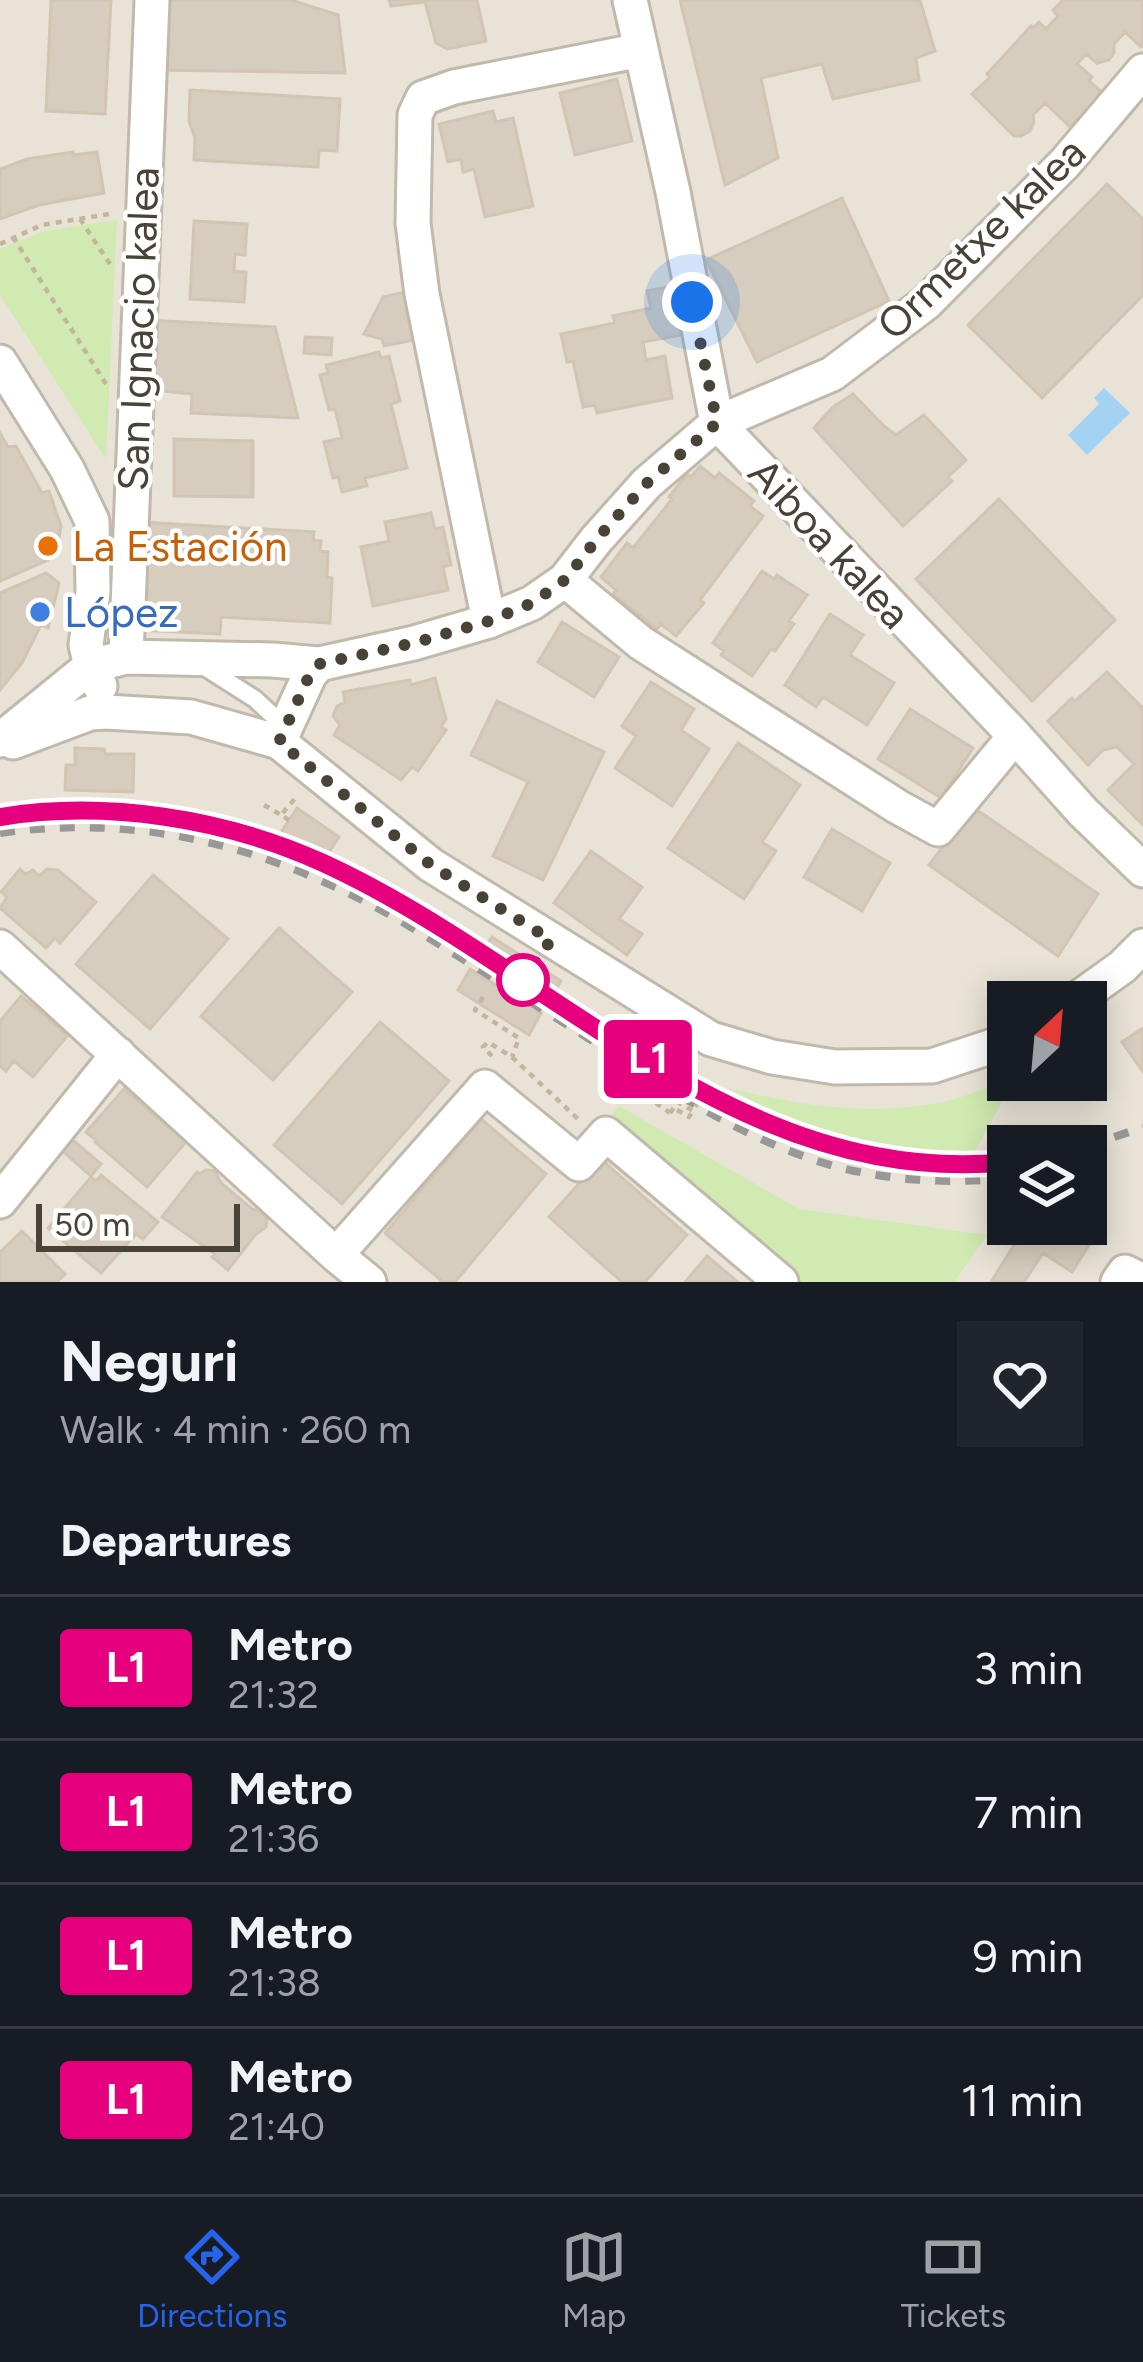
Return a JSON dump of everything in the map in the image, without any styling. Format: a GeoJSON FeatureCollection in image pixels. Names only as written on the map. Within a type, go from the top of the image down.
{"type":"FeatureCollection","features":[{"type":"Feature","properties":{"kind":"street","name":"San Ignacio kalea"},"geometry":{"type":"LineString","coordinates":[[126,657],[152,0]]}},
{"type":"Feature","properties":{"kind":"street","name":"Aiboa kalea"},"geometry":{"type":"LineString","coordinates":[[629,0],[673,192],[717,423],[1143,870]]}},
{"type":"Feature","properties":{"kind":"street"},"geometry":{"type":"LineString","coordinates":[[489,621],[422,294],[413,224],[415,115],[423,98],[454,87],[640,50]]}},
{"type":"Feature","properties":{"kind":"street","name":"Ormetxe kalea"},"geometry":{"type":"LineString","coordinates":[[91,666],[126,657],[319,664],[414,643],[532,603],[565,580],[647,483],[717,423],[832,374],[926,303],[1065,164],[1143,70]]}},
{"type":"Feature","properties":{"kind":"street"},"geometry":{"type":"LineString","coordinates":[[0,362],[67,470],[92,521],[93,592],[86,645],[106,712]]}},
{"type":"Feature","properties":{"kind":"street"},"geometry":{"type":"LineString","coordinates":[[565,580],[641,643],[938,830],[1015,736]]}},
{"type":"Feature","properties":{"kind":"street"},"geometry":{"type":"LineString","coordinates":[[273,660],[290,671],[300,696]]}},
{"type":"Feature","properties":{"kind":"street"},"geometry":{"type":"LineString","coordinates":[[282,735],[319,664]]}},
{"type":"Feature","properties":{"kind":"street"},"geometry":{"type":"LineString","coordinates":[[0,743],[91,666]]}},
{"type":"Feature","properties":{"kind":"street"},"geometry":{"type":"LineString","coordinates":[[0,743],[106,712],[191,717],[282,735],[431,865],[711,1039],[772,1057],[835,1067],[932,1066],[987,1048]]}},
{"type":"Feature","properties":{"kind":"street"},"geometry":{"type":"LineString","coordinates":[[1102,981],[1143,946]]}},
{"type":"Feature","properties":{"kind":"street"},"geometry":{"type":"LineString","coordinates":[[0,947],[369,1282]]}},
{"type":"Feature","properties":{"kind":"street"},"geometry":{"type":"LineString","coordinates":[[0,1201],[118,1054]]}},
{"type":"Feature","properties":{"kind":"street"},"geometry":{"type":"LineString","coordinates":[[336,1255],[485,1087],[579,1164],[597,1130],[781,1282]]}},
{"type":"Feature","properties":{"kind":"lane"},"geometry":{"type":"LineString","coordinates":[[189,658],[255,699],[282,735]]}},
{"type":"Feature","properties":{"kind":"path"},"geometry":{"type":"LineString","coordinates":[[0,244],[42,225],[142,209]]}},
{"type":"Feature","properties":{"kind":"path"},"geometry":{"type":"LineString","coordinates":[[13,237],[134,429]]}},
{"type":"Feature","properties":{"kind":"path"},"geometry":{"type":"LineString","coordinates":[[264,805],[281,815]]}},
{"type":"Feature","properties":{"kind":"path"},"geometry":{"type":"LineString","coordinates":[[483,997],[475,1010],[518,1038],[512,1057],[488,1042],[483,1047],[494,1058]]}},
{"type":"Feature","properties":{"kind":"path"},"geometry":{"type":"LineString","coordinates":[[646,1096],[676,1112],[677,1102],[693,1111],[706,1089],[692,1080],[698,1076],[672,1054]]}},
{"type":"Feature","properties":{"kind":"shaded area"},"geometry":{"type":"Polygon","coordinates":[[[0,0],[1143,0],[1143,1282],[0,1282],[0,0]]]}},
{"type":"Feature","properties":{"kind":"green space"},"geometry":{"type":"Polygon","coordinates":[[[117,220],[106,459],[0,295],[0,249],[45,231],[117,220]]]}},
{"type":"Feature","properties":{"kind":"green space"},"geometry":{"type":"Polygon","coordinates":[[[728,1088],[861,1109],[942,1102],[987,1088],[987,1101],[1002,1101],[975,1151],[908,1148],[793,1118],[728,1088]]]}},
{"type":"Feature","properties":{"kind":"green space"},"geometry":{"type":"Polygon","coordinates":[[[619,1106],[799,1209],[987,1235],[954,1282],[802,1282],[606,1121],[619,1106]]]}},
{"type":"Feature","properties":{"kind":"water"},"geometry":{"type":"Polygon","coordinates":[[[1104,388],[1130,413],[1087,455],[1068,435],[1099,404],[1094,398],[1104,388]]]}},
{"type":"Feature","properties":{"kind":"building"},"geometry":{"type":"Polygon","coordinates":[[[51,0],[111,0],[105,114],[46,111],[51,0]]]}},
{"type":"Feature","properties":{"kind":"building"},"geometry":{"type":"Polygon","coordinates":[[[159,0],[291,0],[338,15],[345,73],[155,70],[159,0]]]}},
{"type":"Feature","properties":{"kind":"building"},"geometry":{"type":"Polygon","coordinates":[[[389,0],[477,0],[486,41],[447,49],[436,43],[425,2],[391,6],[389,0]]]}},
{"type":"Feature","properties":{"kind":"building"},"geometry":{"type":"Polygon","coordinates":[[[680,0],[920,0],[935,51],[916,58],[919,80],[833,99],[822,64],[761,78],[778,158],[725,185],[680,0]]]}},
{"type":"Feature","properties":{"kind":"building"},"geometry":{"type":"Polygon","coordinates":[[[1063,0],[1143,0],[1143,45],[1125,32],[1109,60],[1097,63],[1086,54],[1077,64],[1103,93],[1070,127],[1045,103],[1033,115],[1030,131],[1014,136],[972,94],[1031,26],[1039,22],[1046,29],[1058,16],[1053,10],[1063,0]]]}},
{"type":"Feature","properties":{"kind":"building"},"geometry":{"type":"Polygon","coordinates":[[[617,79],[632,141],[575,155],[560,93],[617,79]]]}},
{"type":"Feature","properties":{"kind":"building"},"geometry":{"type":"Polygon","coordinates":[[[190,90],[340,99],[337,151],[319,150],[318,167],[194,160],[190,90]]]}},
{"type":"Feature","properties":{"kind":"building"},"geometry":{"type":"Polygon","coordinates":[[[493,111],[496,122],[513,118],[533,206],[485,217],[474,169],[463,172],[461,159],[448,162],[439,124],[493,111]]]}},
{"type":"Feature","properties":{"kind":"building"},"geometry":{"type":"Polygon","coordinates":[[[97,152],[104,193],[39,205],[0,219],[0,169],[27,159],[97,152]]]}},
{"type":"Feature","properties":{"kind":"building"},"geometry":{"type":"Polygon","coordinates":[[[1107,184],[1143,219],[1143,295],[1042,398],[968,325],[1107,184]]]}},
{"type":"Feature","properties":{"kind":"building"},"geometry":{"type":"Polygon","coordinates":[[[842,198],[889,301],[757,362],[706,260],[842,198]]]}},
{"type":"Feature","properties":{"kind":"building"},"geometry":{"type":"Polygon","coordinates":[[[194,221],[247,224],[245,255],[235,254],[234,271],[246,272],[244,302],[190,299],[194,221]]]}},
{"type":"Feature","properties":{"kind":"building"},"geometry":{"type":"Polygon","coordinates":[[[672,286],[681,335],[643,342],[646,360],[665,356],[672,398],[597,413],[595,405],[583,407],[573,361],[567,362],[561,334],[615,323],[613,316],[651,308],[647,291],[672,286]]]}},
{"type":"Feature","properties":{"kind":"building"},"geometry":{"type":"Polygon","coordinates":[[[405,292],[413,340],[384,346],[382,339],[364,334],[383,297],[405,292]]]}},
{"type":"Feature","properties":{"kind":"building"},"geometry":{"type":"Polygon","coordinates":[[[147,320],[275,327],[298,418],[191,413],[192,394],[143,389],[147,320]]]}},
{"type":"Feature","properties":{"kind":"building"},"geometry":{"type":"Polygon","coordinates":[[[305,337],[332,338],[331,355],[304,353],[305,337]]]}},
{"type":"Feature","properties":{"kind":"building"},"geometry":{"type":"Polygon","coordinates":[[[379,352],[381,358],[389,356],[400,401],[391,404],[407,468],[365,478],[367,486],[342,492],[338,476],[333,478],[324,442],[342,438],[320,375],[328,373],[326,365],[379,352]]]}},
{"type":"Feature","properties":{"kind":"building"},"geometry":{"type":"Polygon","coordinates":[[[853,394],[896,435],[924,415],[966,460],[948,477],[952,481],[903,526],[814,428],[853,394]]]}},
{"type":"Feature","properties":{"kind":"building"},"geometry":{"type":"Polygon","coordinates":[[[0,433],[8,447],[16,446],[42,493],[49,491],[61,526],[48,560],[0,581],[0,433]]]}},
{"type":"Feature","properties":{"kind":"building"},"geometry":{"type":"Polygon","coordinates":[[[174,439],[253,441],[253,497],[174,496],[174,439]]]}},
{"type":"Feature","properties":{"kind":"building"},"geometry":{"type":"Polygon","coordinates":[[[700,466],[715,478],[719,473],[754,501],[750,506],[763,516],[676,636],[661,624],[657,629],[613,594],[616,590],[601,577],[627,543],[633,548],[687,474],[691,477],[700,466]]]}},
{"type":"Feature","properties":{"kind":"building"},"geometry":{"type":"Polygon","coordinates":[[[999,499],[1115,620],[1032,701],[916,579],[999,499]]]}},
{"type":"Feature","properties":{"kind":"building"},"geometry":{"type":"Polygon","coordinates":[[[431,513],[435,529],[443,527],[451,565],[443,567],[448,590],[373,606],[361,547],[389,541],[385,522],[431,513]]]}},
{"type":"Feature","properties":{"kind":"building"},"geometry":{"type":"Polygon","coordinates":[[[142,522],[314,532],[313,540],[321,541],[320,551],[328,552],[330,623],[221,617],[220,634],[136,630],[142,522]]]}},
{"type":"Feature","properties":{"kind":"building"},"geometry":{"type":"Polygon","coordinates":[[[762,571],[807,595],[789,621],[794,624],[752,676],[721,655],[724,651],[713,643],[762,571]]]}},
{"type":"Feature","properties":{"kind":"building"},"geometry":{"type":"Polygon","coordinates":[[[46,573],[59,583],[48,628],[41,625],[22,663],[0,690],[0,593],[46,573]]]}},
{"type":"Feature","properties":{"kind":"building"},"geometry":{"type":"Polygon","coordinates":[[[830,614],[863,635],[850,655],[894,683],[867,725],[823,697],[816,707],[785,685],[830,614]]]}},
{"type":"Feature","properties":{"kind":"building"},"geometry":{"type":"Polygon","coordinates":[[[562,622],[619,657],[594,697],[538,662],[562,622]]]}},
{"type":"Feature","properties":{"kind":"building"},"geometry":{"type":"Polygon","coordinates":[[[1107,672],[1143,708],[1143,825],[1108,790],[1134,764],[1117,747],[1103,750],[1088,765],[1048,721],[1107,672]]]}},
{"type":"Feature","properties":{"kind":"building"},"geometry":{"type":"Polygon","coordinates":[[[435,678],[446,719],[441,727],[446,730],[418,771],[412,767],[401,780],[334,735],[340,725],[333,716],[345,702],[343,692],[435,678]]]}},
{"type":"Feature","properties":{"kind":"building"},"geometry":{"type":"Polygon","coordinates":[[[651,682],[694,709],[681,730],[709,749],[672,806],[615,768],[636,736],[622,726],[651,682]]]}},
{"type":"Feature","properties":{"kind":"building"},"geometry":{"type":"Polygon","coordinates":[[[497,701],[604,752],[543,880],[493,856],[528,782],[471,755],[497,701]]]}},
{"type":"Feature","properties":{"kind":"building"},"geometry":{"type":"Polygon","coordinates":[[[910,709],[973,748],[941,798],[878,759],[910,709]]]}},
{"type":"Feature","properties":{"kind":"building"},"geometry":{"type":"Polygon","coordinates":[[[738,743],[800,785],[762,842],[776,851],[744,899],[668,848],[738,743]]]}},
{"type":"Feature","properties":{"kind":"building"},"geometry":{"type":"Polygon","coordinates":[[[75,748],[134,754],[133,792],[65,790],[66,765],[75,765],[75,748]]]}},
{"type":"Feature","properties":{"kind":"building"},"geometry":{"type":"Polygon","coordinates":[[[973,807],[1098,894],[1058,956],[929,865],[973,807]]]}},
{"type":"Feature","properties":{"kind":"building"},"geometry":{"type":"Polygon","coordinates":[[[297,808],[339,837],[327,855],[280,834],[297,808]]]}},
{"type":"Feature","properties":{"kind":"building"},"geometry":{"type":"Polygon","coordinates":[[[832,829],[890,863],[862,911],[804,877],[832,829]]]}},
{"type":"Feature","properties":{"kind":"building"},"geometry":{"type":"Polygon","coordinates":[[[591,851],[642,887],[619,919],[642,934],[627,955],[554,903],[591,851]]]}},
{"type":"Feature","properties":{"kind":"building"},"geometry":{"type":"Polygon","coordinates":[[[20,869],[39,876],[47,869],[58,870],[96,902],[60,943],[55,938],[46,948],[0,908],[7,897],[1,892],[20,869]]]}},
{"type":"Feature","properties":{"kind":"building"},"geometry":{"type":"Polygon","coordinates":[[[153,875],[228,939],[150,1029],[76,964],[153,875]]]}},
{"type":"Feature","properties":{"kind":"building"},"geometry":{"type":"Polygon","coordinates":[[[279,928],[352,992],[273,1080],[201,1016],[279,928]]]}},
{"type":"Feature","properties":{"kind":"building"},"geometry":{"type":"Polygon","coordinates":[[[492,937],[561,981],[555,991],[485,947],[492,937]]]}},
{"type":"Feature","properties":{"kind":"building"},"geometry":{"type":"Polygon","coordinates":[[[470,969],[541,1013],[529,1035],[458,990],[470,969]]]}},
{"type":"Feature","properties":{"kind":"building"},"geometry":{"type":"Polygon","coordinates":[[[21,996],[68,1035],[33,1077],[14,1061],[6,1071],[0,1066],[0,1021],[21,996]]]}},
{"type":"Feature","properties":{"kind":"building"},"geometry":{"type":"Polygon","coordinates":[[[380,1022],[449,1081],[342,1204],[274,1145],[380,1022]]]}},
{"type":"Feature","properties":{"kind":"building"},"geometry":{"type":"Polygon","coordinates":[[[1143,1028],[1143,1072],[1122,1042],[1143,1028]]]}},
{"type":"Feature","properties":{"kind":"building"},"geometry":{"type":"Polygon","coordinates":[[[124,1089],[186,1142],[147,1187],[86,1132],[124,1089]]]}},
{"type":"Feature","properties":{"kind":"building"},"geometry":{"type":"Polygon","coordinates":[[[481,1119],[546,1174],[455,1282],[443,1282],[385,1233],[481,1119]]]}},
{"type":"Feature","properties":{"kind":"building"},"geometry":{"type":"Polygon","coordinates":[[[69,1137],[101,1164],[91,1176],[59,1148],[69,1137]]]}},
{"type":"Feature","properties":{"kind":"building"},"geometry":{"type":"Polygon","coordinates":[[[601,1159],[687,1235],[645,1282],[622,1282],[549,1217],[601,1159]]]}},
{"type":"Feature","properties":{"kind":"building"},"geometry":{"type":"Polygon","coordinates":[[[215,1171],[221,1183],[267,1219],[266,1227],[228,1270],[212,1257],[215,1254],[162,1217],[197,1172],[215,1171]]]}},
{"type":"Feature","properties":{"kind":"building"},"geometry":{"type":"Polygon","coordinates":[[[101,1175],[158,1222],[143,1239],[136,1234],[101,1273],[48,1228],[91,1177],[96,1181],[101,1175]]]}},
{"type":"Feature","properties":{"kind":"building"},"geometry":{"type":"Polygon","coordinates":[[[22,1231],[65,1274],[57,1282],[0,1282],[0,1252],[22,1231]]]}},
{"type":"Feature","properties":{"kind":"building"},"geometry":{"type":"Polygon","coordinates":[[[1014,1245],[1089,1245],[1072,1272],[1043,1253],[1024,1282],[991,1282],[1014,1245]]]}},
{"type":"Feature","properties":{"kind":"building"},"geometry":{"type":"Polygon","coordinates":[[[707,1256],[738,1282],[685,1282],[707,1256]]]}},
{"type":"Feature","properties":{"kind":"railway"},"geometry":{"type":"LineString","coordinates":[[0,833],[53,828],[155,832],[252,854],[347,892],[394,917],[666,1087],[776,1145],[834,1166],[877,1175],[987,1179]]}},
{"type":"Feature","properties":{"kind":"railway"},"geometry":{"type":"LineString","coordinates":[[1107,1140],[1143,1127]]}},
{"type":"Feature","properties":{"kind":"metro line","name":"L1"},"geometry":{"type":"LineString","coordinates":[[0,817],[80,812],[164,817],[285,848],[363,883],[670,1073],[768,1125],[872,1156],[915,1163],[987,1163]]}},
{"type":"Feature","properties":{"kind":"place","name":"La Estación"},"geometry":{"type":"Point","coordinates":[48,546]}},
{"type":"Feature","properties":{"kind":"place","name":"López"},"geometry":{"type":"Point","coordinates":[40,612]}},
{"type":"Feature","properties":{"kind":"route"},"geometry":{"type":"LineString","coordinates":[[523,980],[551,940],[431,865],[279,742],[319,664],[414,643],[532,603],[565,580],[647,483],[717,423],[692,302]]}}]}
